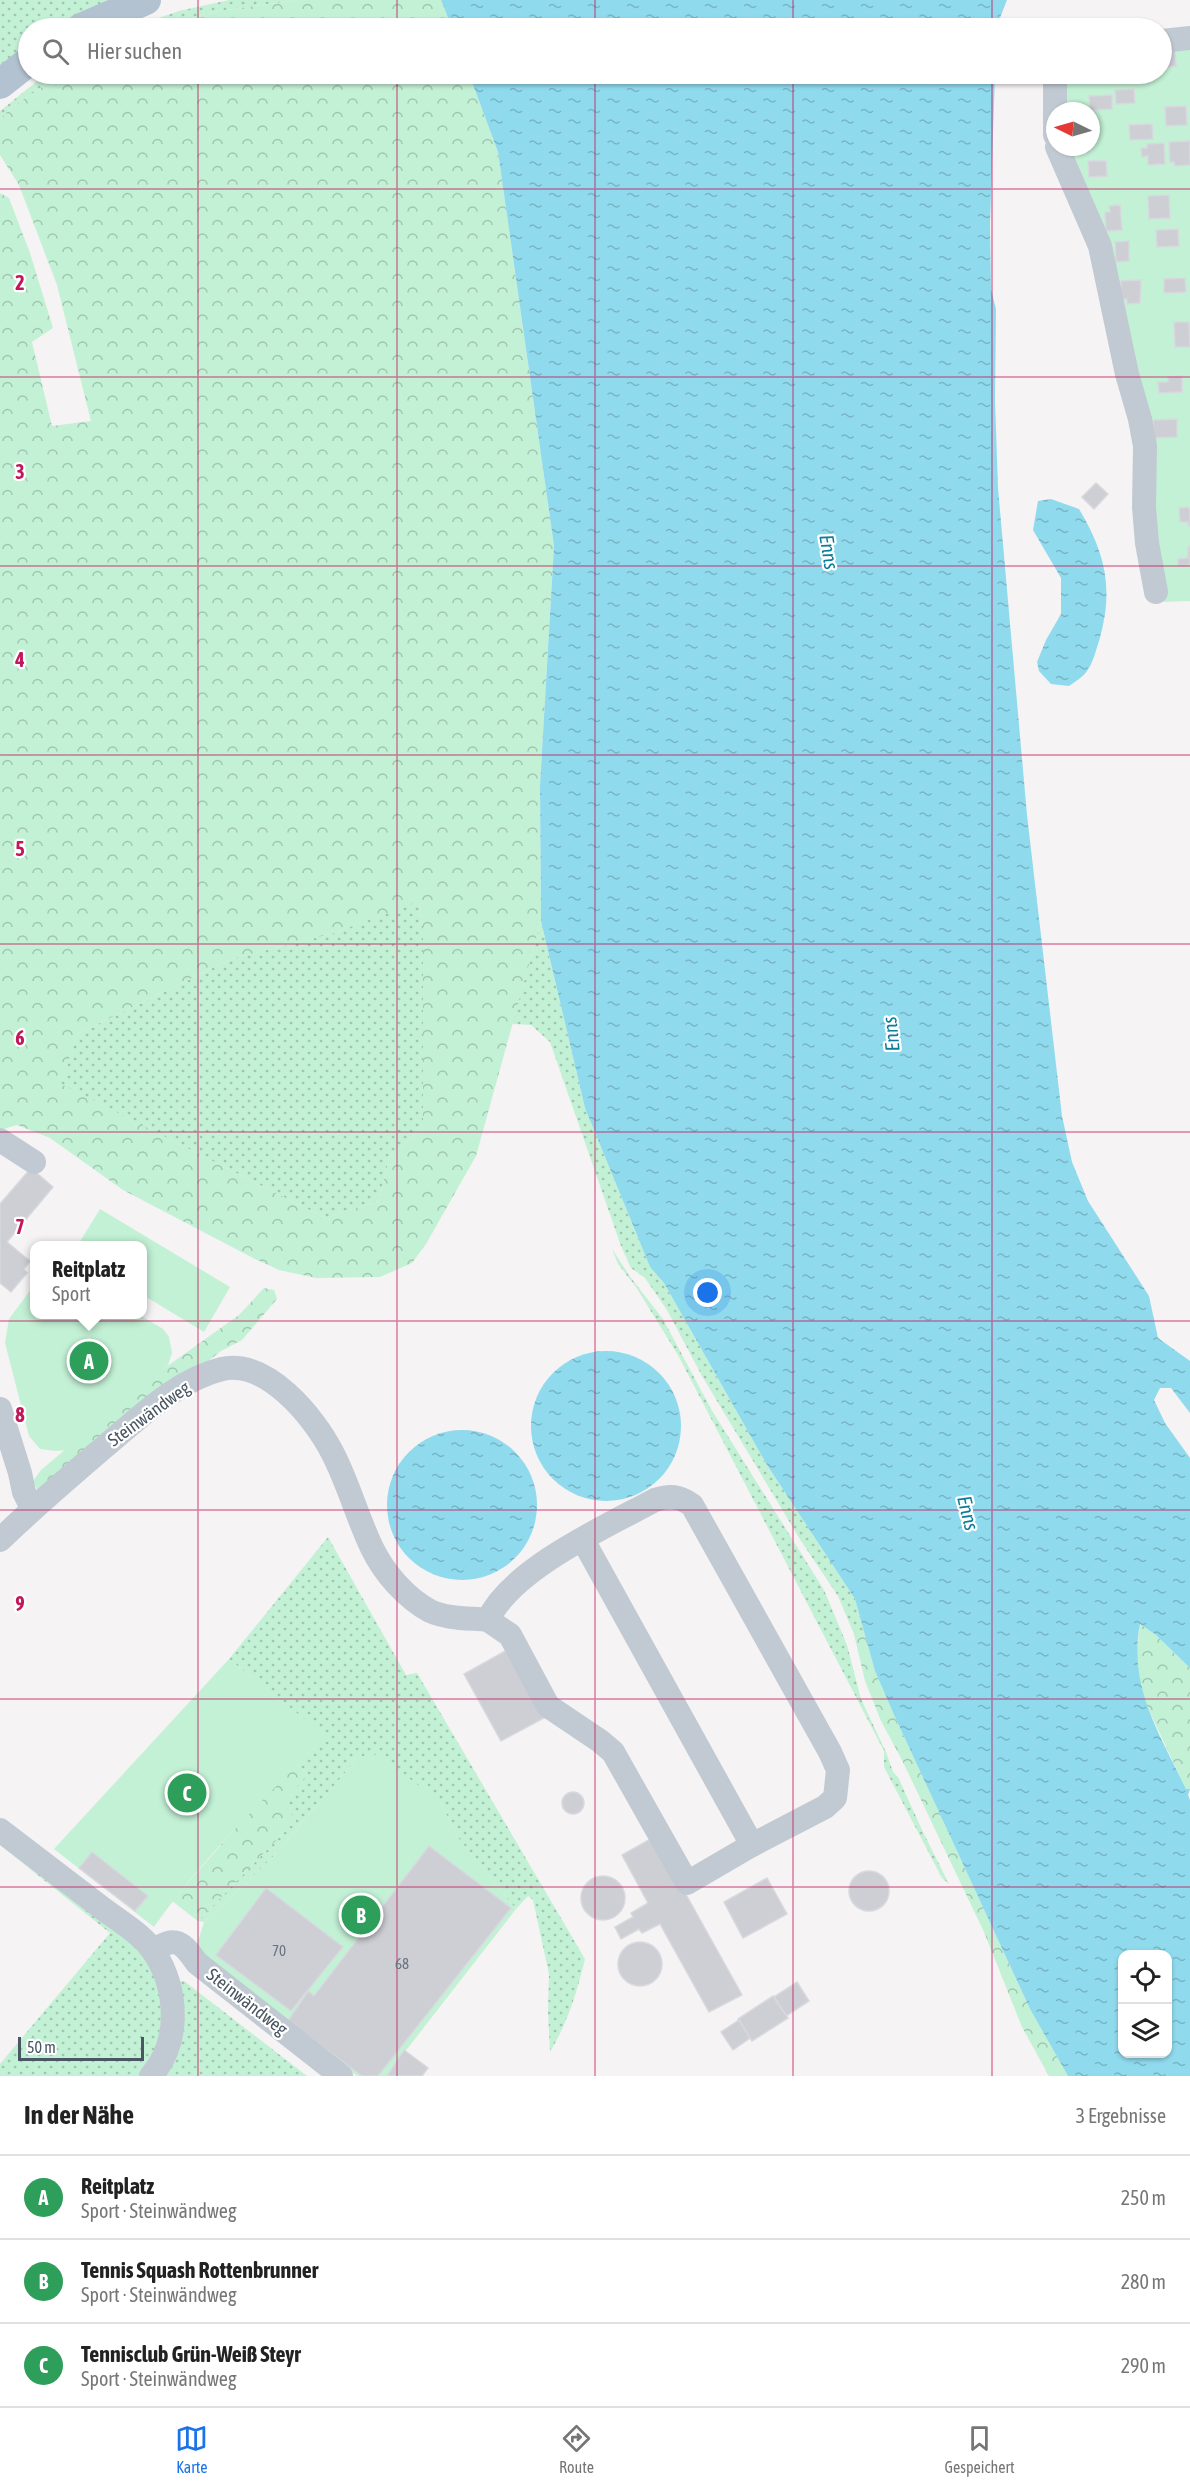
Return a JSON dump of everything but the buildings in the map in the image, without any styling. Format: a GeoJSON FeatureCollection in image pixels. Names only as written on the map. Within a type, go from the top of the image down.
{"type":"FeatureCollection","features":[{"type":"Feature","properties":{"kind":"main road"},"geometry":{"type":"LineString","coordinates":[[104,18],[146,0]]}},
{"type":"Feature","properties":{"kind":"main road"},"geometry":{"type":"LineString","coordinates":[[0,84],[18,70]]}},
{"type":"Feature","properties":{"kind":"street"},"geometry":{"type":"LineString","coordinates":[[1172,40],[1190,38]]}},
{"type":"Feature","properties":{"kind":"street"},"geometry":{"type":"LineString","coordinates":[[1054,84],[1054,102]]}},
{"type":"Feature","properties":{"kind":"street"},"geometry":{"type":"LineString","coordinates":[[1061,156],[1100,246],[1127,374],[1140,419],[1145,446],[1144,507],[1147,543],[1156,592]]}},
{"type":"Feature","properties":{"kind":"street"},"geometry":{"type":"LineString","coordinates":[[0,1140],[34,1162]]}},
{"type":"Feature","properties":{"kind":"street","name":"Steinwändweg"},"geometry":{"type":"LineString","coordinates":[[0,1540],[32,1508],[175,1391],[224,1368],[252,1372],[273,1381],[288,1394],[332,1451],[372,1549],[386,1571],[420,1604],[432,1612],[489,1620]]}},
{"type":"Feature","properties":{"kind":"street"},"geometry":{"type":"LineString","coordinates":[[0,1409],[24,1492],[32,1508]]}},
{"type":"Feature","properties":{"kind":"street"},"geometry":{"type":"LineString","coordinates":[[667,1496],[681,1498],[692,1505],[831,1752],[838,1770],[836,1798],[825,1807],[752,1845],[687,1883],[613,1752],[548,1706],[510,1635],[489,1620],[494,1608],[540,1564],[655,1500],[667,1496]]}},
{"type":"Feature","properties":{"kind":"street"},"geometry":{"type":"LineString","coordinates":[[583,1540],[752,1845]]}},
{"type":"Feature","properties":{"kind":"street"},"geometry":{"type":"LineString","coordinates":[[0,1830],[129,1929],[153,1951],[167,1978],[173,2002],[172,2025],[167,2050],[151,2076]]}},
{"type":"Feature","properties":{"kind":"street","name":"Steinwändweg"},"geometry":{"type":"LineString","coordinates":[[153,1951],[167,1941],[177,1942],[186,1948],[197,1963],[341,2076]]}},
{"type":"Feature","properties":{"kind":"green space"},"geometry":{"type":"Polygon","coordinates":[[[0,0],[113,0],[77,18],[18,18],[18,54],[0,69],[0,0]]]}},
{"type":"Feature","properties":{"kind":"green space"},"geometry":{"type":"Polygon","coordinates":[[[229,0],[299,0],[218,11],[191,18],[158,18],[229,0]]]}},
{"type":"Feature","properties":{"kind":"green space"},"geometry":{"type":"Polygon","coordinates":[[[299,0],[441,0],[448,18],[191,18],[218,11],[299,0]]]}},
{"type":"Feature","properties":{"kind":"green space"},"geometry":{"type":"Polygon","coordinates":[[[1190,45],[1190,601],[1164,602],[1148,481],[1066,156],[1100,156],[1100,102],[1059,102],[1060,84],[1172,84],[1172,46],[1190,45]]]}},
{"type":"Feature","properties":{"kind":"green space"},"geometry":{"type":"Polygon","coordinates":[[[34,84],[47,84],[12,107],[0,119],[0,111],[34,84]]]}},
{"type":"Feature","properties":{"kind":"green space"},"geometry":{"type":"Polygon","coordinates":[[[47,84],[473,84],[498,152],[554,546],[540,785],[541,921],[476,1156],[426,1244],[412,1263],[380,1277],[316,1278],[279,1270],[123,1190],[50,1138],[17,1125],[0,1130],[0,193],[9,198],[30,253],[53,328],[32,342],[52,426],[91,421],[57,285],[19,185],[0,155],[0,119],[12,107],[47,84]],[[419,901],[334,933],[231,959],[77,1034],[61,1084],[325,1218],[379,1201],[389,1158],[423,1127],[423,925],[419,901]]]}},
{"type":"Feature","properties":{"kind":"green space"},"geometry":{"type":"Polygon","coordinates":[[[419,900],[423,925],[423,1127],[389,1158],[379,1201],[325,1218],[60,1084],[77,1034],[231,959],[334,933],[419,900]]]}},
{"type":"Feature","properties":{"kind":"green space"},"geometry":{"type":"Polygon","coordinates":[[[541,921],[585,1108],[650,1267],[664,1283],[767,1465],[855,1599],[865,1634],[854,1634],[838,1596],[801,1541],[702,1376],[667,1310],[645,1278],[631,1268],[621,1246],[550,1042],[531,1025],[512,1024],[541,921]]]}},
{"type":"Feature","properties":{"kind":"green space"},"geometry":{"type":"Polygon","coordinates":[[[100,1209],[230,1287],[204,1332],[147,1297],[147,1241],[80,1241],[100,1209]]]}},
{"type":"Feature","properties":{"kind":"green space"},"geometry":{"type":"Polygon","coordinates":[[[612,1249],[663,1319],[711,1409],[824,1590],[847,1645],[861,1699],[886,1752],[893,1772],[898,1777],[949,1884],[942,1878],[884,1767],[884,1751],[678,1355],[636,1287],[618,1264],[612,1249]]]}},
{"type":"Feature","properties":{"kind":"green space"},"geometry":{"type":"Polygon","coordinates":[[[264,1288],[274,1290],[277,1299],[242,1340],[221,1351],[39,1493],[33,1481],[41,1470],[145,1382],[239,1315],[264,1288]]]}},
{"type":"Feature","properties":{"kind":"green space"},"geometry":{"type":"Polygon","coordinates":[[[30,1291],[30,1319],[147,1319],[163,1329],[169,1337],[172,1353],[168,1365],[66,1450],[40,1449],[29,1436],[5,1343],[9,1319],[30,1291]]]}},
{"type":"Feature","properties":{"kind":"green space"},"geometry":{"type":"Polygon","coordinates":[[[328,1537],[406,1675],[417,1673],[585,1959],[571,2007],[550,2052],[549,1974],[533,1900],[528,1896],[516,1909],[459,1839],[440,1802],[357,1759],[270,1860],[204,1922],[198,1921],[296,1820],[281,1803],[308,1774],[297,1765],[325,1736],[229,1659],[328,1537]]]}},
{"type":"Feature","properties":{"kind":"green space"},"geometry":{"type":"Polygon","coordinates":[[[1140,1624],[1156,1635],[1190,1668],[1190,1789],[1186,1789],[1144,1700],[1136,1661],[1140,1624]]]}},
{"type":"Feature","properties":{"kind":"green space"},"geometry":{"type":"Polygon","coordinates":[[[854,1634],[865,1634],[875,1671],[895,1717],[1030,2009],[1068,2076],[1049,2076],[1022,2027],[984,1932],[881,1721],[865,1681],[854,1634]]]}},
{"type":"Feature","properties":{"kind":"green space"},"geometry":{"type":"Polygon","coordinates":[[[229,1659],[326,1736],[214,1852],[154,1927],[54,1849],[229,1659]]]}},
{"type":"Feature","properties":{"kind":"green space"},"geometry":{"type":"Polygon","coordinates":[[[368,1754],[379,1755],[440,1802],[459,1839],[516,1909],[386,2076],[357,2076],[249,1997],[198,1950],[198,1941],[204,1922],[270,1860],[357,1759],[368,1754]]]}},
{"type":"Feature","properties":{"kind":"green space"},"geometry":{"type":"Polygon","coordinates":[[[297,1765],[308,1774],[282,1803],[296,1820],[198,1921],[172,1901],[262,1798],[297,1765]]]}},
{"type":"Feature","properties":{"kind":"green space"},"geometry":{"type":"Polygon","coordinates":[[[0,1839],[114,1927],[147,1958],[163,2000],[158,2047],[141,2076],[0,2076],[0,2064],[110,1933],[0,1845],[0,1839]]]}},
{"type":"Feature","properties":{"kind":"green space"},"geometry":{"type":"Polygon","coordinates":[[[179,1981],[184,1981],[307,2076],[162,2076],[179,1981]]]}},
{"type":"Feature","properties":{"kind":"water"},"geometry":{"type":"Polygon","coordinates":[[[441,0],[1007,0],[1000,18],[448,18],[441,0]]]}},
{"type":"Feature","properties":{"kind":"water","name":"Enns"},"geometry":{"type":"Polygon","coordinates":[[[473,84],[995,84],[990,224],[991,289],[996,309],[995,400],[998,488],[1027,815],[1062,1116],[1072,1162],[1088,1201],[1149,1296],[1158,1338],[1190,1361],[1190,1413],[1171,1388],[1160,1388],[1154,1400],[1165,1423],[1190,1458],[1190,1668],[1156,1635],[1140,1624],[1137,1647],[1138,1669],[1149,1710],[1186,1789],[1190,1789],[1188,1795],[1190,1800],[1190,2076],[1068,2076],[1030,2009],[895,1717],[875,1671],[855,1599],[767,1465],[664,1283],[650,1267],[585,1108],[541,921],[540,785],[554,546],[498,152],[473,84]]]}},
{"type":"Feature","properties":{"kind":"water"},"geometry":{"type":"Polygon","coordinates":[[[1051,499],[1079,509],[1096,541],[1105,573],[1104,623],[1093,660],[1085,673],[1069,686],[1051,684],[1039,671],[1037,662],[1061,614],[1061,578],[1033,530],[1038,501],[1051,499]]]}},
{"type":"Feature","properties":{"kind":"water"},"geometry":{"type":"Polygon","coordinates":[[[606,1351],[635,1357],[659,1373],[675,1397],[681,1426],[675,1455],[659,1479],[635,1495],[606,1501],[577,1495],[553,1479],[537,1455],[531,1426],[537,1397],[553,1373],[577,1357],[606,1351]]]}},
{"type":"Feature","properties":{"kind":"water"},"geometry":{"type":"Polygon","coordinates":[[[462,1430],[491,1436],[515,1452],[531,1476],[537,1505],[531,1534],[515,1558],[491,1574],[462,1580],[433,1574],[409,1558],[393,1534],[387,1505],[393,1476],[409,1452],[433,1436],[462,1430]]]}},
{"type":"Feature","properties":{"kind":"place","name":"Reitplatz"},"geometry":{"type":"Point","coordinates":[89,1361]}},
{"type":"Feature","properties":{"kind":"place","name":"Tennisclub Grün-Weiß Steyr"},"geometry":{"type":"Point","coordinates":[187,1793]}},
{"type":"Feature","properties":{"kind":"place","name":"Tennis Squash Rottenbrunner"},"geometry":{"type":"Point","coordinates":[361,1915]}}]}
